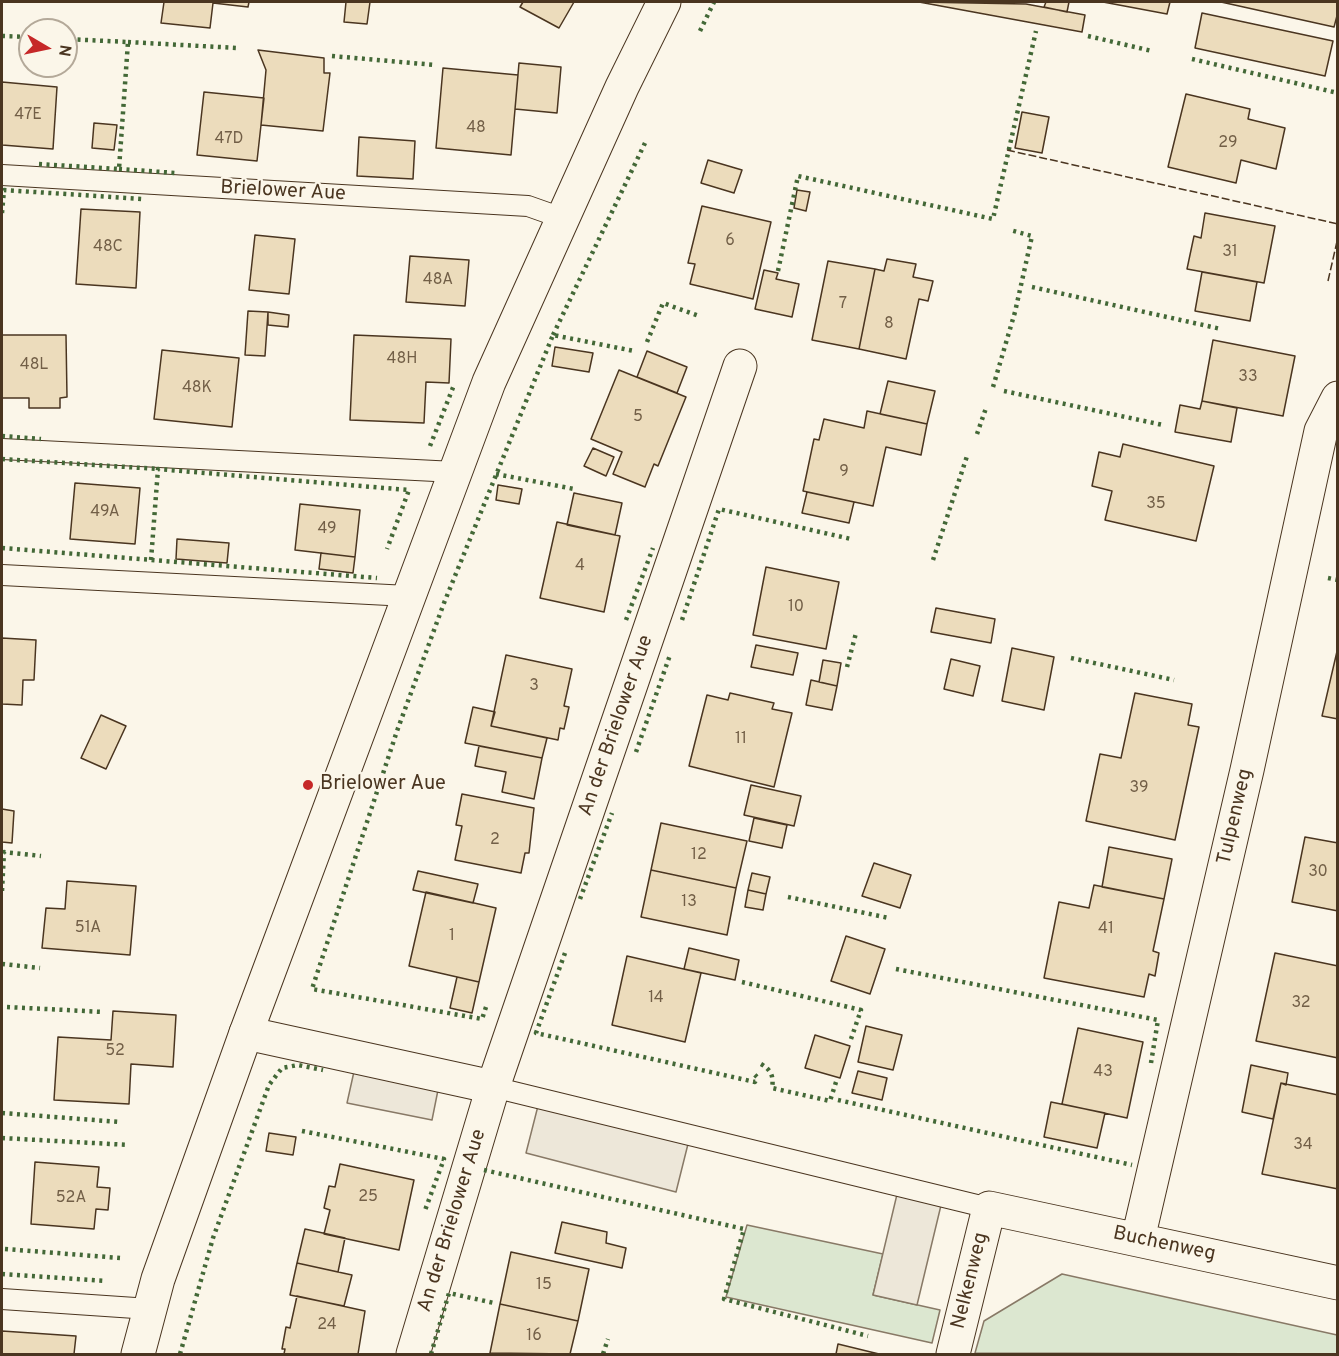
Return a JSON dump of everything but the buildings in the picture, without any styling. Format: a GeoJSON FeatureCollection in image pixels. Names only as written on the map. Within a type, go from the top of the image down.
{"type":"FeatureCollection","features":[{"type":"Feature","properties":{"kind":"street"},"geometry":{"type":"LineString","coordinates":[[138,1354],[158,1279],[246,1033],[489,382],[562,218],[664,2]]}},
{"type":"Feature","properties":{"kind":"street","name":"An der Brielower Aue"},"geometry":{"type":"LineString","coordinates":[[412,1354],[494,1087],[740,366]]}},
{"type":"Feature","properties":{"kind":"street","name":"Tulpenweg"},"geometry":{"type":"LineString","coordinates":[[1138,1239],[1247,770],[1321,431],[1338,398]]}},
{"type":"Feature","properties":{"kind":"street"},"geometry":{"type":"LineString","coordinates":[[246,1033],[494,1087]]}},
{"type":"Feature","properties":{"kind":"street","name":"Buchenweg"},"geometry":{"type":"LineString","coordinates":[[989,1208],[1338,1283]]}},
{"type":"Feature","properties":{"kind":"street","name":"Nelkenweg"},"geometry":{"type":"LineString","coordinates":[[953,1354],[989,1208]]}},
{"type":"Feature","properties":{"kind":"lane","name":"Brielower Aue"},"geometry":{"type":"LineString","coordinates":[[2,175],[528,206],[562,218]]}},
{"type":"Feature","properties":{"kind":"lane"},"geometry":{"type":"LineString","coordinates":[[2,449],[455,472]]}},
{"type":"Feature","properties":{"kind":"lane"},"geometry":{"type":"LineString","coordinates":[[2,575],[408,596]]}},
{"type":"Feature","properties":{"kind":"lane"},"geometry":{"type":"LineString","coordinates":[[494,1087],[989,1208]]}},
{"type":"Feature","properties":{"kind":"lane"},"geometry":{"type":"LineString","coordinates":[[2,1299],[150,1309]]}},
{"type":"Feature","properties":{"kind":"green space"},"geometry":{"type":"Polygon","coordinates":[[[747,1225],[883,1254],[873,1295],[940,1310],[932,1343],[726,1297],[747,1225]]]}},
{"type":"Feature","properties":{"kind":"green space"},"geometry":{"type":"Polygon","coordinates":[[[1062,1274],[1337,1335],[1337,1354],[975,1353],[984,1321],[1062,1274]]]}},
{"type":"Feature","properties":{"kind":"shaded area"},"geometry":{"type":"Polygon","coordinates":[[[357,1058],[441,1075],[432,1120],[347,1103],[357,1058]]]}},
{"type":"Feature","properties":{"kind":"shaded area"},"geometry":{"type":"Polygon","coordinates":[[[540,1098],[690,1136],[676,1192],[526,1153],[540,1098]]]}},
{"type":"Feature","properties":{"kind":"shaded area"},"geometry":{"type":"Polygon","coordinates":[[[899,1186],[943,1197],[917,1305],[873,1295],[899,1186]]]}},
{"type":"Feature","properties":{"kind":"hedge"},"geometry":{"type":"LineString","coordinates":[[700,31],[714,2]]}},
{"type":"Feature","properties":{"kind":"hedge"},"geometry":{"type":"LineString","coordinates":[[778,271],[798,176],[993,219],[1036,31]]}},
{"type":"Feature","properties":{"kind":"hedge"},"geometry":{"type":"LineString","coordinates":[[2,36],[18,37]]}},
{"type":"Feature","properties":{"kind":"hedge"},"geometry":{"type":"LineString","coordinates":[[1088,36],[1152,51]]}},
{"type":"Feature","properties":{"kind":"hedge"},"geometry":{"type":"LineString","coordinates":[[39,164],[119,169],[128,42],[78,40]]}},
{"type":"Feature","properties":{"kind":"hedge"},"geometry":{"type":"LineString","coordinates":[[128,42],[237,48]]}},
{"type":"Feature","properties":{"kind":"hedge"},"geometry":{"type":"LineString","coordinates":[[332,56],[435,65]]}},
{"type":"Feature","properties":{"kind":"hedge"},"geometry":{"type":"LineString","coordinates":[[1192,59],[1338,93]]}},
{"type":"Feature","properties":{"kind":"hedge"},"geometry":{"type":"LineString","coordinates":[[553,335],[645,143]]}},
{"type":"Feature","properties":{"kind":"hedge"},"geometry":{"type":"LineString","coordinates":[[119,169],[176,173]]}},
{"type":"Feature","properties":{"kind":"hedge"},"geometry":{"type":"LineString","coordinates":[[2,213],[4,190],[142,199]]}},
{"type":"Feature","properties":{"kind":"hedge"},"geometry":{"type":"LineString","coordinates":[[993,387],[1015,312],[1032,236],[1010,230]]}},
{"type":"Feature","properties":{"kind":"hedge"},"geometry":{"type":"LineString","coordinates":[[1032,287],[1221,329]]}},
{"type":"Feature","properties":{"kind":"hedge"},"geometry":{"type":"LineString","coordinates":[[647,342],[663,303],[699,316]]}},
{"type":"Feature","properties":{"kind":"hedge"},"geometry":{"type":"LineString","coordinates":[[486,1007],[482,1019],[312,989],[397,731],[444,603],[553,335],[634,351]]}},
{"type":"Feature","properties":{"kind":"hedge"},"geometry":{"type":"LineString","coordinates":[[430,446],[454,385]]}},
{"type":"Feature","properties":{"kind":"hedge"},"geometry":{"type":"LineString","coordinates":[[1004,391],[1163,425]]}},
{"type":"Feature","properties":{"kind":"hedge"},"geometry":{"type":"LineString","coordinates":[[977,434],[986,408]]}},
{"type":"Feature","properties":{"kind":"hedge"},"geometry":{"type":"LineString","coordinates":[[2,436],[41,439]]}},
{"type":"Feature","properties":{"kind":"hedge"},"geometry":{"type":"LineString","coordinates":[[933,560],[968,453]]}},
{"type":"Feature","properties":{"kind":"hedge"},"geometry":{"type":"LineString","coordinates":[[2,459],[158,469]]}},
{"type":"Feature","properties":{"kind":"hedge"},"geometry":{"type":"LineString","coordinates":[[151,560],[158,469],[409,490],[387,549]]}},
{"type":"Feature","properties":{"kind":"hedge"},"geometry":{"type":"LineString","coordinates":[[496,474],[574,489]]}},
{"type":"Feature","properties":{"kind":"hedge"},"geometry":{"type":"LineString","coordinates":[[682,620],[719,509],[851,539]]}},
{"type":"Feature","properties":{"kind":"hedge"},"geometry":{"type":"LineString","coordinates":[[2,548],[377,578]]}},
{"type":"Feature","properties":{"kind":"hedge"},"geometry":{"type":"LineString","coordinates":[[626,620],[653,548]]}},
{"type":"Feature","properties":{"kind":"hedge"},"geometry":{"type":"LineString","coordinates":[[1328,578],[1338,580]]}},
{"type":"Feature","properties":{"kind":"hedge"},"geometry":{"type":"LineString","coordinates":[[847,667],[856,633]]}},
{"type":"Feature","properties":{"kind":"hedge"},"geometry":{"type":"LineString","coordinates":[[636,752],[670,655]]}},
{"type":"Feature","properties":{"kind":"hedge"},"geometry":{"type":"LineString","coordinates":[[1071,658],[1174,680]]}},
{"type":"Feature","properties":{"kind":"hedge"},"geometry":{"type":"LineString","coordinates":[[580,899],[612,813]]}},
{"type":"Feature","properties":{"kind":"hedge"},"geometry":{"type":"LineString","coordinates":[[2,891],[4,852],[41,856]]}},
{"type":"Feature","properties":{"kind":"hedge"},"geometry":{"type":"LineString","coordinates":[[788,897],[889,918]]}},
{"type":"Feature","properties":{"kind":"hedge"},"geometry":{"type":"LineString","coordinates":[[565,953],[536,1033],[755,1082],[757,1077],[754,1074]]}},
{"type":"Feature","properties":{"kind":"hedge"},"geometry":{"type":"LineString","coordinates":[[2,964],[40,968]]}},
{"type":"Feature","properties":{"kind":"hedge"},"geometry":{"type":"LineString","coordinates":[[896,969],[1158,1020],[1151,1063]]}},
{"type":"Feature","properties":{"kind":"hedge"},"geometry":{"type":"LineString","coordinates":[[742,982],[861,1010],[851,1039]]}},
{"type":"Feature","properties":{"kind":"hedge"},"geometry":{"type":"LineString","coordinates":[[7,1007],[104,1012]]}},
{"type":"Feature","properties":{"kind":"hedge"},"geometry":{"type":"LineString","coordinates":[[761,1064],[771,1074],[772,1088],[830,1101],[836,1082]]}},
{"type":"Feature","properties":{"kind":"hedge"},"geometry":{"type":"LineString","coordinates":[[180,1354],[213,1238],[269,1085],[282,1068],[298,1065],[323,1070]]}},
{"type":"Feature","properties":{"kind":"hedge"},"geometry":{"type":"LineString","coordinates":[[838,1100],[1132,1165]]}},
{"type":"Feature","properties":{"kind":"hedge"},"geometry":{"type":"LineString","coordinates":[[2,1113],[120,1122]]}},
{"type":"Feature","properties":{"kind":"hedge"},"geometry":{"type":"LineString","coordinates":[[302,1131],[444,1159],[424,1213]]}},
{"type":"Feature","properties":{"kind":"hedge"},"geometry":{"type":"LineString","coordinates":[[2,1138],[129,1145]]}},
{"type":"Feature","properties":{"kind":"hedge"},"geometry":{"type":"LineString","coordinates":[[484,1170],[744,1229],[724,1299],[868,1336]]}},
{"type":"Feature","properties":{"kind":"hedge"},"geometry":{"type":"LineString","coordinates":[[5,1249],[120,1258]]}},
{"type":"Feature","properties":{"kind":"hedge"},"geometry":{"type":"LineString","coordinates":[[2,1274],[106,1281]]}},
{"type":"Feature","properties":{"kind":"hedge"},"geometry":{"type":"LineString","coordinates":[[431,1354],[449,1293],[494,1303]]}},
{"type":"Feature","properties":{"kind":"hedge"},"geometry":{"type":"LineString","coordinates":[[603,1354],[608,1339]]}},
{"type":"Feature","properties":{"kind":"fence"},"geometry":{"type":"LineString","coordinates":[[1007,150],[1338,224]]}},
{"type":"Feature","properties":{"kind":"fence"},"geometry":{"type":"LineString","coordinates":[[1328,281],[1338,237]]}},
{"type":"Feature","properties":{"kind":"place","name":"Brielower Aue"},"geometry":{"type":"Point","coordinates":[308,785]}}]}
